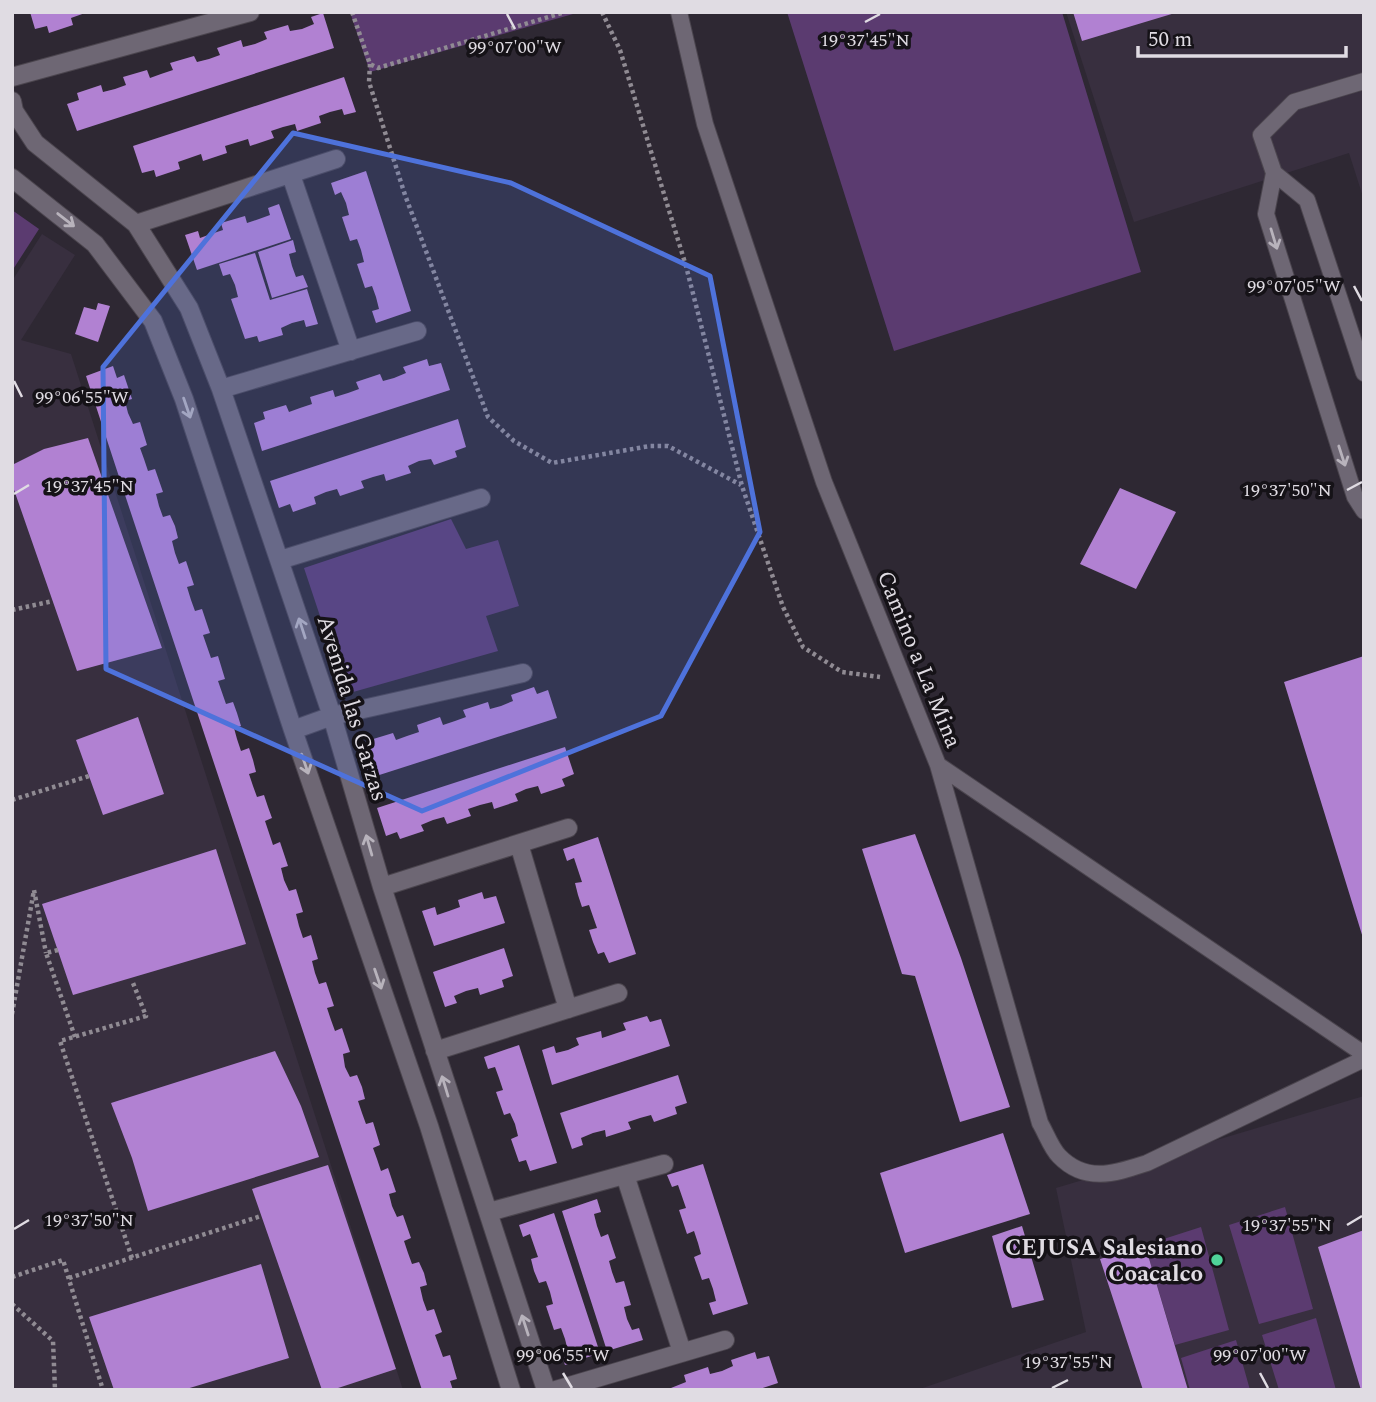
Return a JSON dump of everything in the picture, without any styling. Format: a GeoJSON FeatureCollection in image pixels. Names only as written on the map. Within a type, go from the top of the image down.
{"type":"FeatureCollection","features":[{"type":"Feature","properties":{"kind":"street"},"geometry":{"type":"LineString","coordinates":[[12,77],[238,14]]}},
{"type":"Feature","properties":{"kind":"street","name":"Avenida las Garzas"},"geometry":{"type":"LineString","coordinates":[[12,101],[15,111],[35,143],[136,224],[190,308],[221,389],[332,716],[382,887],[455,1117],[489,1212],[546,1390]]}},
{"type":"Feature","properties":{"kind":"street"},"geometry":{"type":"LineString","coordinates":[[136,224],[336,159]]}},
{"type":"Feature","properties":{"kind":"street"},"geometry":{"type":"LineString","coordinates":[[291,175],[351,351]]}},
{"type":"Feature","properties":{"kind":"street"},"geometry":{"type":"LineString","coordinates":[[12,178],[95,244],[153,321],[184,399],[293,730],[429,1126],[511,1390]]}},
{"type":"Feature","properties":{"kind":"street"},"geometry":{"type":"LineString","coordinates":[[221,389],[417,331]]}},
{"type":"Feature","properties":{"kind":"street"},"geometry":{"type":"LineString","coordinates":[[280,559],[481,498]]}},
{"type":"Feature","properties":{"kind":"street"},"geometry":{"type":"LineString","coordinates":[[293,730],[332,716],[523,673]]}},
{"type":"Feature","properties":{"kind":"street"},"geometry":{"type":"LineString","coordinates":[[382,887],[568,828]]}},
{"type":"Feature","properties":{"kind":"street"},"geometry":{"type":"LineString","coordinates":[[519,844],[568,1009]]}},
{"type":"Feature","properties":{"kind":"street"},"geometry":{"type":"LineString","coordinates":[[435,1051],[618,993]]}},
{"type":"Feature","properties":{"kind":"street"},"geometry":{"type":"LineString","coordinates":[[429,1126],[455,1117]]}},
{"type":"Feature","properties":{"kind":"street"},"geometry":{"type":"LineString","coordinates":[[489,1212],[664,1164]]}},
{"type":"Feature","properties":{"kind":"street"},"geometry":{"type":"LineString","coordinates":[[625,1175],[682,1352]]}},
{"type":"Feature","properties":{"kind":"street"},"geometry":{"type":"LineString","coordinates":[[556,1390],[725,1340]]}},
{"type":"Feature","properties":{"kind":"lane","name":"Camino a La Mina"},"geometry":{"type":"LineString","coordinates":[[679,12],[705,124],[824,482],[938,765],[1364,1057]]}},
{"type":"Feature","properties":{"kind":"lane"},"geometry":{"type":"LineString","coordinates":[[1364,81],[1294,102],[1261,135],[1274,173],[1266,214],[1323,400],[1356,497],[1364,511]]}},
{"type":"Feature","properties":{"kind":"lane"},"geometry":{"type":"LineString","coordinates":[[1274,173],[1307,200],[1364,373]]}},
{"type":"Feature","properties":{"kind":"lane"},"geometry":{"type":"LineString","coordinates":[[938,765],[1040,1123],[1059,1156],[1087,1174],[1116,1173],[1147,1163],[1364,1057]]}},
{"type":"Feature","properties":{"kind":"path"},"geometry":{"type":"LineString","coordinates":[[352,12],[370,64],[369,82],[405,195],[488,417],[514,441],[552,463],[650,446],[668,446],[741,485]]}},
{"type":"Feature","properties":{"kind":"path"},"geometry":{"type":"LineString","coordinates":[[370,64],[378,68],[565,12]]}},
{"type":"Feature","properties":{"kind":"path"},"geometry":{"type":"LineString","coordinates":[[602,12],[620,50],[686,266],[741,485],[783,607],[803,647],[842,671],[904,681]]}},
{"type":"Feature","properties":{"kind":"path"},"geometry":{"type":"LineString","coordinates":[[12,610],[53,601]]}},
{"type":"Feature","properties":{"kind":"path"},"geometry":{"type":"LineString","coordinates":[[12,800],[89,776]]}},
{"type":"Feature","properties":{"kind":"path"},"geometry":{"type":"LineString","coordinates":[[12,1014],[34,890],[46,953],[75,1037]]}},
{"type":"Feature","properties":{"kind":"path"},"geometry":{"type":"LineString","coordinates":[[46,953],[58,950]]}},
{"type":"Feature","properties":{"kind":"path"},"geometry":{"type":"LineString","coordinates":[[132,1258],[60,1041],[146,1016],[133,983]]}},
{"type":"Feature","properties":{"kind":"path"},"geometry":{"type":"LineString","coordinates":[[69,1278],[261,1216]]}},
{"type":"Feature","properties":{"kind":"path"},"geometry":{"type":"LineString","coordinates":[[12,1277],[63,1260],[103,1390]]}},
{"type":"Feature","properties":{"kind":"path"},"geometry":{"type":"LineString","coordinates":[[12,1304],[53,1341],[55,1390]]}},
{"type":"Feature","properties":{"kind":"highlighted area"},"geometry":{"type":"Polygon","coordinates":[[[293,133],[511,183],[710,276],[760,532],[661,716],[422,811],[106,669],[103,367],[293,133]]]}},
{"type":"Feature","properties":{"kind":"shaded area"},"geometry":{"type":"Polygon","coordinates":[[[350,12],[580,12],[370,72],[350,12]]]}},
{"type":"Feature","properties":{"kind":"shaded area"},"geometry":{"type":"Polygon","coordinates":[[[787,12],[1062,12],[1141,272],[894,351],[787,12]]]}},
{"type":"Feature","properties":{"kind":"shaded area"},"geometry":{"type":"Polygon","coordinates":[[[1066,12],[1364,12],[1364,200],[1349,153],[1134,222],[1066,12]]]}},
{"type":"Feature","properties":{"kind":"shaded area"},"geometry":{"type":"Polygon","coordinates":[[[12,210],[39,229],[12,271],[12,210]]]}},
{"type":"Feature","properties":{"kind":"shaded area"},"geometry":{"type":"Polygon","coordinates":[[[42,234],[75,255],[21,340],[71,354],[403,1390],[12,1390],[12,281],[42,234]]]}},
{"type":"Feature","properties":{"kind":"shaded area"},"geometry":{"type":"Polygon","coordinates":[[[451,519],[466,549],[498,540],[519,606],[486,616],[498,651],[346,694],[304,568],[451,519]]]}},
{"type":"Feature","properties":{"kind":"shaded area","name":"CEJUSA Salesiano Coacalco"},"geometry":{"type":"Polygon","coordinates":[[[1364,1096],[1364,1390],[917,1390],[1086,1332],[1056,1188],[1364,1096]]]}},
{"type":"Feature","properties":{"kind":"shaded area"},"geometry":{"type":"Polygon","coordinates":[[[1285,1207],[1313,1309],[1259,1324],[1229,1225],[1285,1207]]]}},
{"type":"Feature","properties":{"kind":"shaded area"},"geometry":{"type":"Polygon","coordinates":[[[1201,1227],[1229,1330],[1175,1345],[1145,1245],[1201,1227]]]}},
{"type":"Feature","properties":{"kind":"shaded area"},"geometry":{"type":"Polygon","coordinates":[[[1316,1318],[1336,1390],[1279,1390],[1262,1335],[1316,1318]]]}},
{"type":"Feature","properties":{"kind":"shaded area"},"geometry":{"type":"Polygon","coordinates":[[[1236,1340],[1250,1390],[1190,1390],[1181,1358],[1236,1340]]]}},
{"type":"Feature","properties":{"kind":"building"},"geometry":{"type":"Polygon","coordinates":[[[30,12],[85,13],[71,18],[73,25],[49,33],[47,26],[35,29],[30,12]]]}},
{"type":"Feature","properties":{"kind":"building"},"geometry":{"type":"Polygon","coordinates":[[[1073,12],[1175,12],[1175,13],[1082,41],[1073,12]]]}},
{"type":"Feature","properties":{"kind":"building"},"geometry":{"type":"Polygon","coordinates":[[[323,13],[334,48],[77,131],[67,104],[79,100],[77,93],[101,85],[103,92],[115,89],[126,85],[123,77],[147,70],[150,78],[173,70],[170,63],[194,56],[197,62],[209,59],[220,55],[217,48],[241,40],[243,47],[255,44],[267,39],[264,32],[288,25],[290,31],[302,29],[314,24],[311,17],[323,13]]]}},
{"type":"Feature","properties":{"kind":"building"},"geometry":{"type":"Polygon","coordinates":[[[344,77],[356,112],[344,115],[342,109],[330,112],[319,116],[321,123],[297,131],[295,124],[283,127],[271,131],[274,138],[250,146],[248,139],[225,146],[227,153],[203,161],[201,154],[178,162],[180,169],[156,177],[154,170],[142,173],[133,146],[344,77]]]}},
{"type":"Feature","properties":{"kind":"building"},"geometry":{"type":"Polygon","coordinates":[[[366,171],[411,311],[376,323],[372,311],[379,309],[376,297],[372,286],[365,288],[357,264],[364,262],[361,250],[357,239],[350,241],[342,217],[349,215],[346,203],[341,192],[335,195],[331,183],[366,171]]]}},
{"type":"Feature","properties":{"kind":"building"},"geometry":{"type":"Polygon","coordinates":[[[279,204],[291,239],[197,270],[185,235],[198,231],[200,238],[223,230],[221,223],[245,216],[247,223],[270,215],[268,208],[279,204]]]}},
{"type":"Feature","properties":{"kind":"building"},"geometry":{"type":"Polygon","coordinates":[[[293,240],[296,252],[289,254],[292,266],[296,277],[303,275],[308,287],[272,298],[258,252],[293,240]]]}},
{"type":"Feature","properties":{"kind":"building"},"geometry":{"type":"Polygon","coordinates":[[[255,253],[270,300],[307,289],[318,324],[306,327],[304,320],[281,328],[283,335],[259,342],[257,336],[245,339],[231,299],[238,297],[235,285],[230,274],[223,276],[219,264],[255,253]]]}},
{"type":"Feature","properties":{"kind":"building"},"geometry":{"type":"Polygon","coordinates":[[[98,303],[110,306],[98,342],[75,334],[84,307],[96,310],[98,303]]]}},
{"type":"Feature","properties":{"kind":"building"},"geometry":{"type":"Polygon","coordinates":[[[427,359],[429,366],[441,363],[450,390],[262,451],[254,423],[265,419],[263,412],[286,405],[289,412],[312,404],[310,397],[333,390],[335,397],[348,393],[359,389],[356,382],[380,374],[383,381],[394,378],[406,373],[403,367],[427,359]]]}},
{"type":"Feature","properties":{"kind":"building"},"geometry":{"type":"Polygon","coordinates":[[[113,366],[117,378],[124,375],[132,399],[125,401],[133,424],[140,422],[147,445],[140,448],[148,471],[155,469],[163,492],[156,494],[163,517],[170,515],[175,526],[178,538],[172,541],[175,553],[179,564],[186,561],[194,585],[187,587],[195,611],[202,609],[210,633],[203,635],[211,658],[218,656],[225,679],[218,681],[226,704],[233,702],[241,726],[234,728],[241,751],[249,748],[253,760],[256,772],[249,774],[257,797],[264,795],[272,818],[265,821],[273,845],[280,842],[288,866],[281,868],[284,880],[289,891],[296,889],[303,912],[296,914],[299,926],[303,938],[311,935],[318,959],[312,961],[315,973],[319,984],[326,982],[334,1006],[327,1008],[331,1020],[335,1031],[342,1028],[350,1052],[343,1054],[345,1067],[350,1077],[357,1075],[362,1087],[365,1099],[358,1101],[366,1124],[373,1122],[380,1145],[373,1148],[381,1171],[388,1168],[396,1192],[389,1194],[392,1206],[397,1217],[403,1215],[411,1238],[404,1241],[408,1253],[412,1264],[419,1262],[424,1273],[427,1285],[420,1287],[423,1300],[427,1311],[434,1309],[442,1332],[435,1335],[443,1357],[450,1355],[457,1379],[450,1381],[453,1390],[422,1390],[86,376],[113,366]]]}},
{"type":"Feature","properties":{"kind":"building"},"geometry":{"type":"Polygon","coordinates":[[[458,419],[466,447],[455,451],[457,457],[434,465],[431,459],[419,461],[408,466],[411,473],[386,481],[384,474],[373,477],[361,481],[364,488],[340,496],[337,489],[326,492],[314,497],[316,504],[293,512],[290,504],[279,508],[270,481],[458,419]]]}},
{"type":"Feature","properties":{"kind":"building"},"geometry":{"type":"Polygon","coordinates":[[[88,438],[162,648],[77,671],[12,484],[12,465],[44,449],[88,438]]]}},
{"type":"Feature","properties":{"kind":"building"},"geometry":{"type":"Polygon","coordinates":[[[1120,488],[1176,512],[1136,589],[1080,564],[1120,488]]]}},
{"type":"Feature","properties":{"kind":"building"},"geometry":{"type":"Polygon","coordinates":[[[1364,656],[1364,938],[1363,938],[1284,682],[1364,656]]]}},
{"type":"Feature","properties":{"kind":"building"},"geometry":{"type":"Polygon","coordinates":[[[534,687],[537,694],[548,690],[557,718],[370,778],[361,751],[372,747],[370,740],[393,733],[396,740],[419,732],[417,725],[440,717],[443,725],[466,717],[463,710],[488,702],[490,709],[501,706],[513,701],[511,695],[534,687]]]}},
{"type":"Feature","properties":{"kind":"building"},"geometry":{"type":"Polygon","coordinates":[[[138,717],[164,794],[103,815],[76,740],[138,717]]]}},
{"type":"Feature","properties":{"kind":"building"},"geometry":{"type":"Polygon","coordinates":[[[565,747],[574,774],[562,779],[565,786],[541,794],[538,786],[526,789],[515,794],[518,801],[494,809],[492,802],[480,805],[468,809],[471,816],[447,824],[444,817],[433,820],[421,825],[424,831],[400,839],[397,832],[386,836],[377,808],[565,747]]]}},
{"type":"Feature","properties":{"kind":"building"},"geometry":{"type":"Polygon","coordinates":[[[915,834],[961,958],[1010,1107],[960,1122],[915,976],[902,974],[862,849],[915,834]]]}},
{"type":"Feature","properties":{"kind":"building"},"geometry":{"type":"Polygon","coordinates":[[[598,837],[636,954],[609,963],[604,952],[598,954],[593,942],[589,930],[597,928],[589,905],[582,907],[578,895],[575,883],[582,882],[574,858],[567,861],[563,849],[598,837]]]}},
{"type":"Feature","properties":{"kind":"building"},"geometry":{"type":"Polygon","coordinates":[[[216,849],[246,944],[73,995],[42,904],[216,849]]]}},
{"type":"Feature","properties":{"kind":"building"},"geometry":{"type":"Polygon","coordinates":[[[482,892],[484,899],[496,896],[505,923],[434,946],[422,911],[435,907],[437,915],[460,907],[458,900],[482,892]]]}},
{"type":"Feature","properties":{"kind":"building"},"geometry":{"type":"Polygon","coordinates":[[[504,948],[513,976],[502,980],[504,987],[480,995],[478,988],[466,991],[454,996],[457,1003],[445,1007],[433,972],[504,948]]]}},
{"type":"Feature","properties":{"kind":"building"},"geometry":{"type":"Polygon","coordinates":[[[647,1016],[650,1022],[661,1019],[670,1046],[552,1085],[542,1050],[554,1046],[556,1053],[568,1050],[579,1045],[576,1038],[601,1031],[602,1038],[626,1030],[623,1023],[647,1016]]]}},
{"type":"Feature","properties":{"kind":"building"},"geometry":{"type":"Polygon","coordinates":[[[519,1045],[557,1163],[530,1171],[526,1160],[519,1162],[511,1139],[518,1136],[515,1124],[510,1113],[504,1115],[496,1092],[503,1090],[499,1078],[495,1067],[488,1069],[484,1057],[519,1045]]]}},
{"type":"Feature","properties":{"kind":"building"},"geometry":{"type":"Polygon","coordinates":[[[275,1051],[301,1106],[319,1157],[148,1211],[111,1103],[275,1051]]]}},
{"type":"Feature","properties":{"kind":"building"},"geometry":{"type":"Polygon","coordinates":[[[678,1075],[687,1103],[675,1107],[677,1114],[654,1122],[651,1115],[640,1118],[628,1122],[631,1129],[606,1137],[605,1130],[593,1133],[581,1138],[583,1145],[572,1149],[560,1113],[678,1075]]]}},
{"type":"Feature","properties":{"kind":"building"},"geometry":{"type":"Polygon","coordinates":[[[1003,1133],[1030,1214],[905,1253],[880,1173],[1003,1133]]]}},
{"type":"Feature","properties":{"kind":"building"},"geometry":{"type":"Polygon","coordinates":[[[703,1164],[748,1304],[713,1315],[709,1303],[716,1301],[713,1289],[709,1278],[702,1280],[694,1257],[701,1254],[698,1243],[694,1231],[687,1234],[679,1210],[686,1208],[678,1185],[672,1187],[667,1175],[703,1164]]]}},
{"type":"Feature","properties":{"kind":"building"},"geometry":{"type":"Polygon","coordinates":[[[328,1165],[396,1369],[332,1390],[322,1390],[252,1189],[328,1165]]]}},
{"type":"Feature","properties":{"kind":"building"},"geometry":{"type":"Polygon","coordinates":[[[597,1199],[601,1212],[594,1214],[597,1226],[601,1237],[608,1234],[616,1258],[609,1261],[612,1272],[616,1283],[624,1281],[631,1305],[624,1307],[627,1319],[632,1330],[639,1328],[643,1340],[607,1351],[562,1211],[597,1199]]]}},
{"type":"Feature","properties":{"kind":"building"},"geometry":{"type":"Polygon","coordinates":[[[554,1213],[600,1353],[565,1365],[561,1353],[568,1351],[565,1339],[561,1328],[554,1330],[546,1306],[553,1304],[550,1292],[546,1281],[539,1283],[534,1271],[531,1259],[538,1257],[530,1234],[523,1237],[519,1225],[554,1213]]]}},
{"type":"Feature","properties":{"kind":"building"},"geometry":{"type":"Polygon","coordinates":[[[1022,1226],[1044,1300],[1012,1308],[992,1236],[1022,1226]]]}},
{"type":"Feature","properties":{"kind":"building"},"geometry":{"type":"Polygon","coordinates":[[[1364,1230],[1364,1390],[1361,1390],[1318,1247],[1364,1230]]]}},
{"type":"Feature","properties":{"kind":"building"},"geometry":{"type":"Polygon","coordinates":[[[1145,1245],[1188,1390],[1143,1390],[1100,1259],[1145,1245]]]}},
{"type":"Feature","properties":{"kind":"building"},"geometry":{"type":"Polygon","coordinates":[[[261,1264],[289,1358],[183,1390],[114,1390],[89,1317],[261,1264]]]}},
{"type":"Feature","properties":{"kind":"building"},"geometry":{"type":"Polygon","coordinates":[[[755,1352],[757,1359],[769,1356],[778,1383],[757,1390],[666,1390],[686,1382],[684,1375],[708,1367],[710,1374],[722,1371],[733,1366],[731,1360],[755,1352]]]}},
{"type":"Feature","properties":{"kind":"place","name":"CEJUSA Salesiano Coacalco"},"geometry":{"type":"Point","coordinates":[1217,1260]}}]}
